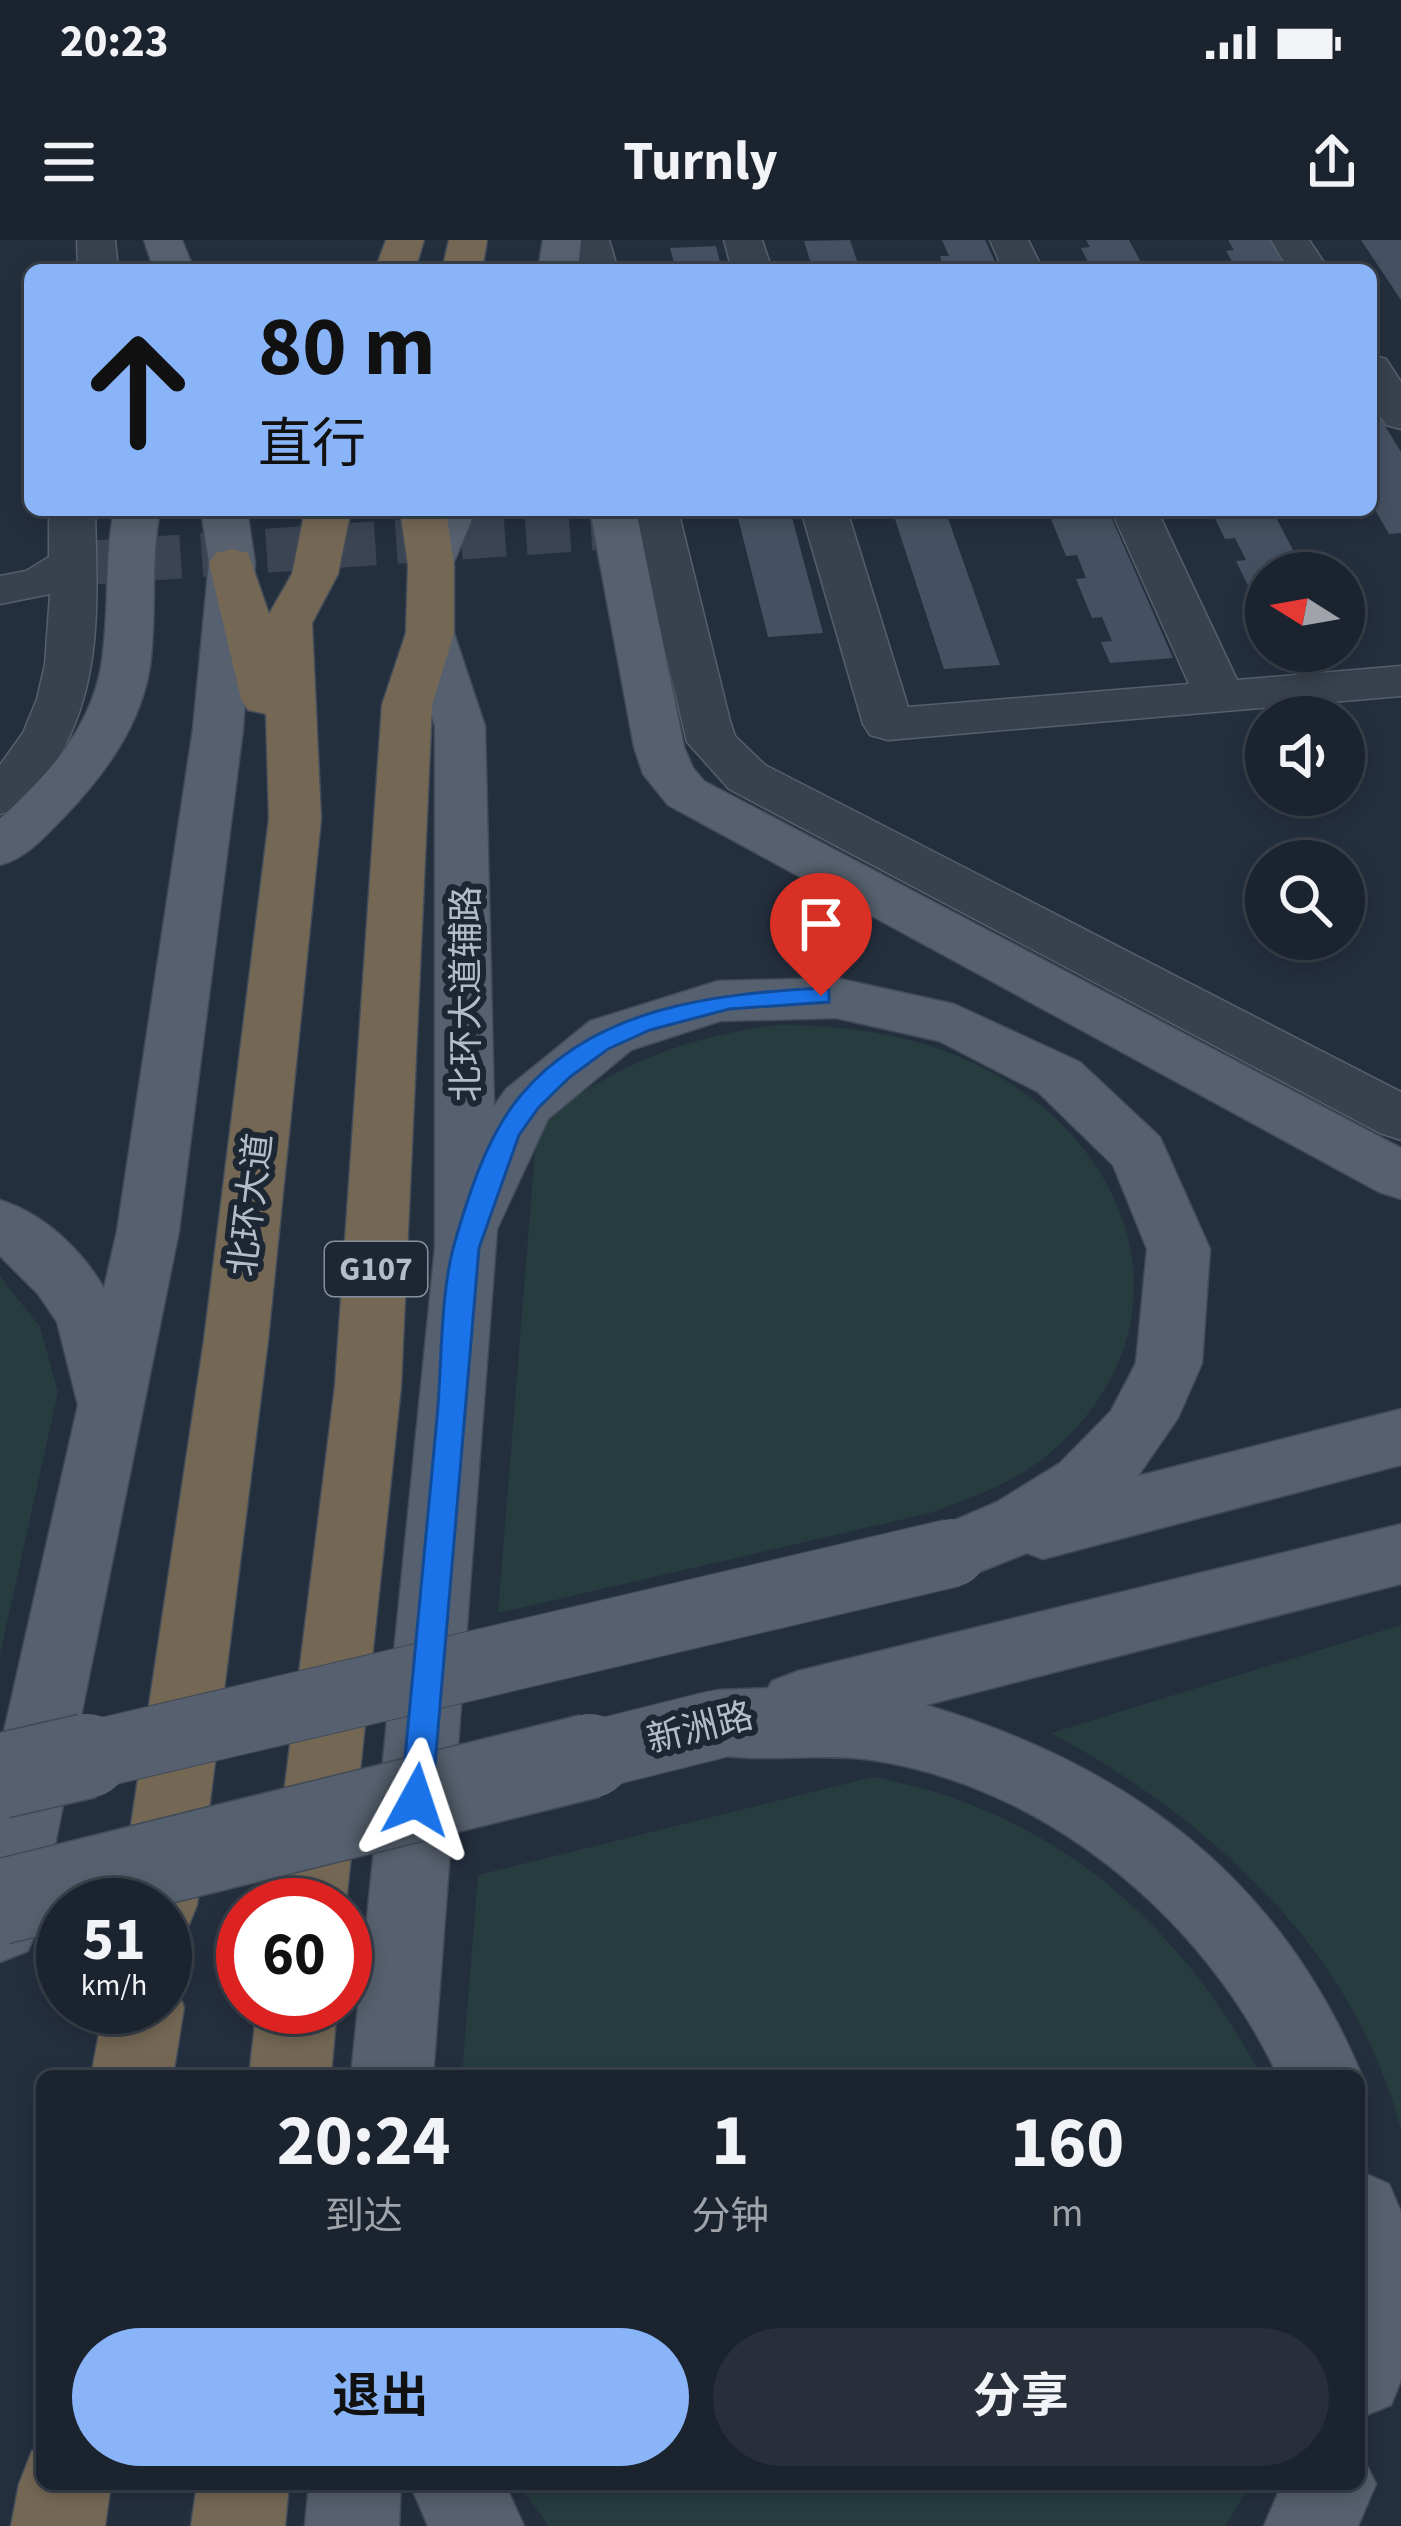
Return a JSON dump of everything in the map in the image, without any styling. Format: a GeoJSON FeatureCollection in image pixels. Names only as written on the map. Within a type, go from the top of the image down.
{"type":"FeatureCollection","features":[{"type":"Feature","properties":{"kind":"highway","name":"北环大道"},"geometry":{"type":"LineString","coordinates":[[162,1878],[236,1340],[296,819],[288,623],[315,574],[327,516]]}},
{"type":"Feature","properties":{"kind":"highway","name":"G107"},"geometry":{"type":"LineString","coordinates":[[312,1878],[368,1386],[407,705],[430,633],[431,566],[424,516]]}},
{"type":"Feature","properties":{"kind":"highway"},"geometry":{"type":"LineString","coordinates":[[228,537],[296,819]]}},
{"type":"Feature","properties":{"kind":"highway"},"geometry":{"type":"LineString","coordinates":[[133,2070],[139,2034]]}},
{"type":"Feature","properties":{"kind":"highway"},"geometry":{"type":"LineString","coordinates":[[291,2070],[294,2034]]}},
{"type":"Feature","properties":{"kind":"highway"},"geometry":{"type":"LineString","coordinates":[[58,2526],[64,2490]]}},
{"type":"Feature","properties":{"kind":"highway"},"geometry":{"type":"LineString","coordinates":[[238,2526],[242,2490]]}},
{"type":"Feature","properties":{"kind":"main road"},"geometry":{"type":"LineString","coordinates":[[0,848],[70,782],[113,714],[125,669],[137,516]]}},
{"type":"Feature","properties":{"kind":"main road"},"geometry":{"type":"LineString","coordinates":[[431,566],[451,516]]}},
{"type":"Feature","properties":{"kind":"main road"},"geometry":{"type":"LineString","coordinates":[[614,516],[659,747],[669,774],[686,793],[1401,1176]]}},
{"type":"Feature","properties":{"kind":"main road"},"geometry":{"type":"LineString","coordinates":[[0,1924],[148,1231],[218,729],[228,537]]}},
{"type":"Feature","properties":{"kind":"main road","name":"北环大道辅路"},"geometry":{"type":"LineString","coordinates":[[393,2070],[466,1248],[460,726],[430,633]]}},
{"type":"Feature","properties":{"kind":"main road"},"geometry":{"type":"LineString","coordinates":[[466,1248],[508,1133],[530,1100],[599,1043],[643,1023],[685,1010],[775,996],[867,1000],[956,1022],[1036,1060],[1104,1115],[1154,1181],[1178,1258],[1182,1298],[1177,1338],[1145,1415],[1103,1467],[1047,1511],[1002,1535],[952,1552]]}},
{"type":"Feature","properties":{"kind":"main road"},"geometry":{"type":"LineString","coordinates":[[0,1224],[36,1248],[84,1308],[99,1343],[107,1424]]}},
{"type":"Feature","properties":{"kind":"main road"},"geometry":{"type":"LineString","coordinates":[[0,1776],[952,1552],[1401,1437]]}},
{"type":"Feature","properties":{"kind":"main road","name":"新洲路"},"geometry":{"type":"LineString","coordinates":[[0,1902],[1401,1554]]}},
{"type":"Feature","properties":{"kind":"main road"},"geometry":{"type":"LineString","coordinates":[[718,1724],[803,1721],[908,1733],[970,1751],[1088,1808],[1197,1893],[1241,1942],[1280,1997],[1318,2070]]}},
{"type":"Feature","properties":{"kind":"main road"},"geometry":{"type":"LineString","coordinates":[[352,2526],[355,2490]]}},
{"type":"Feature","properties":{"kind":"main road"},"geometry":{"type":"LineString","coordinates":[[459,2490],[477,2526]]}},
{"type":"Feature","properties":{"kind":"main road"},"geometry":{"type":"LineString","coordinates":[[1311,2526],[1327,2490]]}},
{"type":"Feature","properties":{"kind":"street"},"geometry":{"type":"LineString","coordinates":[[1377,378],[1401,416]]}},
{"type":"Feature","properties":{"kind":"street"},"geometry":{"type":"LineString","coordinates":[[3,792],[52,725],[72,668],[72,516]]}},
{"type":"Feature","properties":{"kind":"street"},"geometry":{"type":"LineString","coordinates":[[656,516],[705,722],[712,742],[746,777],[1401,1118]]}},
{"type":"Feature","properties":{"kind":"street"},"geometry":{"type":"LineString","coordinates":[[826,516],[888,724],[1401,681]]}},
{"type":"Feature","properties":{"kind":"street"},"geometry":{"type":"LineString","coordinates":[[1137,516],[1220,696]]}},
{"type":"Feature","properties":{"kind":"street"},"geometry":{"type":"LineString","coordinates":[[0,590],[40,582],[72,564]]}},
{"type":"Feature","properties":{"kind":"green space"},"geometry":{"type":"Polygon","coordinates":[[[779,1025],[871,1032],[930,1046],[986,1069],[1059,1122],[1095,1164],[1119,1211],[1132,1260],[1132,1310],[1119,1360],[1093,1408],[1051,1452],[1009,1481],[978,1495],[930,1513],[498,1613],[537,1126],[592,1086],[650,1057],[712,1037],[779,1025]]]}},
{"type":"Feature","properties":{"kind":"green space"},"geometry":{"type":"Polygon","coordinates":[[[0,1276],[40,1327],[58,1392],[0,1654],[0,1276]]]}},
{"type":"Feature","properties":{"kind":"green space"},"geometry":{"type":"Polygon","coordinates":[[[1401,1625],[1401,2130],[1379,2065],[1349,2004],[1312,1948],[1268,1896],[1166,1806],[1051,1733],[1401,1625]]]}},
{"type":"Feature","properties":{"kind":"green space"},"geometry":{"type":"Polygon","coordinates":[[[873,1777],[937,1793],[996,1815],[1102,1880],[1149,1921],[1191,1968],[1257,2070],[462,2070],[478,1875],[873,1777]]]}},
{"type":"Feature","properties":{"kind":"green space"},"geometry":{"type":"Polygon","coordinates":[[[522,2490],[1247,2490],[1225,2526],[549,2526],[522,2490]]]}},
{"type":"Feature","properties":{"kind":"building"},"geometry":{"type":"Polygon","coordinates":[[[850,240],[858,264],[811,264],[804,241],[850,240]]]}},
{"type":"Feature","properties":{"kind":"building"},"geometry":{"type":"Polygon","coordinates":[[[942,240],[985,240],[996,264],[943,264],[940,256],[949,256],[942,240]]]}},
{"type":"Feature","properties":{"kind":"building"},"geometry":{"type":"Polygon","coordinates":[[[1086,240],[1129,240],[1142,264],[1089,264],[1081,248],[1090,247],[1086,240]]]}},
{"type":"Feature","properties":{"kind":"building"},"geometry":{"type":"Polygon","coordinates":[[[1228,240],[1272,240],[1286,264],[1234,264],[1226,251],[1234,250],[1228,240]]]}},
{"type":"Feature","properties":{"kind":"building"},"geometry":{"type":"Polygon","coordinates":[[[1361,240],[1401,240],[1401,300],[1361,240]]]}},
{"type":"Feature","properties":{"kind":"building"},"geometry":{"type":"Polygon","coordinates":[[[716,246],[720,264],[674,264],[670,248],[716,246]]]}},
{"type":"Feature","properties":{"kind":"building"},"geometry":{"type":"Polygon","coordinates":[[[1377,413],[1401,452],[1401,533],[1389,534],[1377,513],[1377,413]]]}},
{"type":"Feature","properties":{"kind":"building"},"geometry":{"type":"Polygon","coordinates":[[[738,516],[792,516],[823,633],[768,637],[738,516]]]}},
{"type":"Feature","properties":{"kind":"building"},"geometry":{"type":"Polygon","coordinates":[[[894,516],[947,516],[1000,665],[944,669],[894,516]]]}},
{"type":"Feature","properties":{"kind":"building"},"geometry":{"type":"Polygon","coordinates":[[[1111,516],[1173,658],[1110,663],[1101,642],[1112,641],[1102,617],[1092,618],[1076,579],[1086,578],[1077,555],[1066,556],[1051,519],[1111,516]]]}},
{"type":"Feature","properties":{"kind":"building"},"geometry":{"type":"Polygon","coordinates":[[[1214,516],[1275,516],[1294,552],[1245,552],[1245,558],[1235,538],[1225,539],[1214,516]]]}},
{"type":"Feature","properties":{"kind":"tunnel"},"geometry":{"type":"LineString","coordinates":[[72,564],[658,524]]}},
{"type":"Feature","properties":{"kind":"route"},"geometry":{"type":"LineString","coordinates":[[416,1800],[466,1248],[508,1133],[530,1100],[562,1071],[599,1043],[643,1023],[729,1001],[821,996]]}}]}
